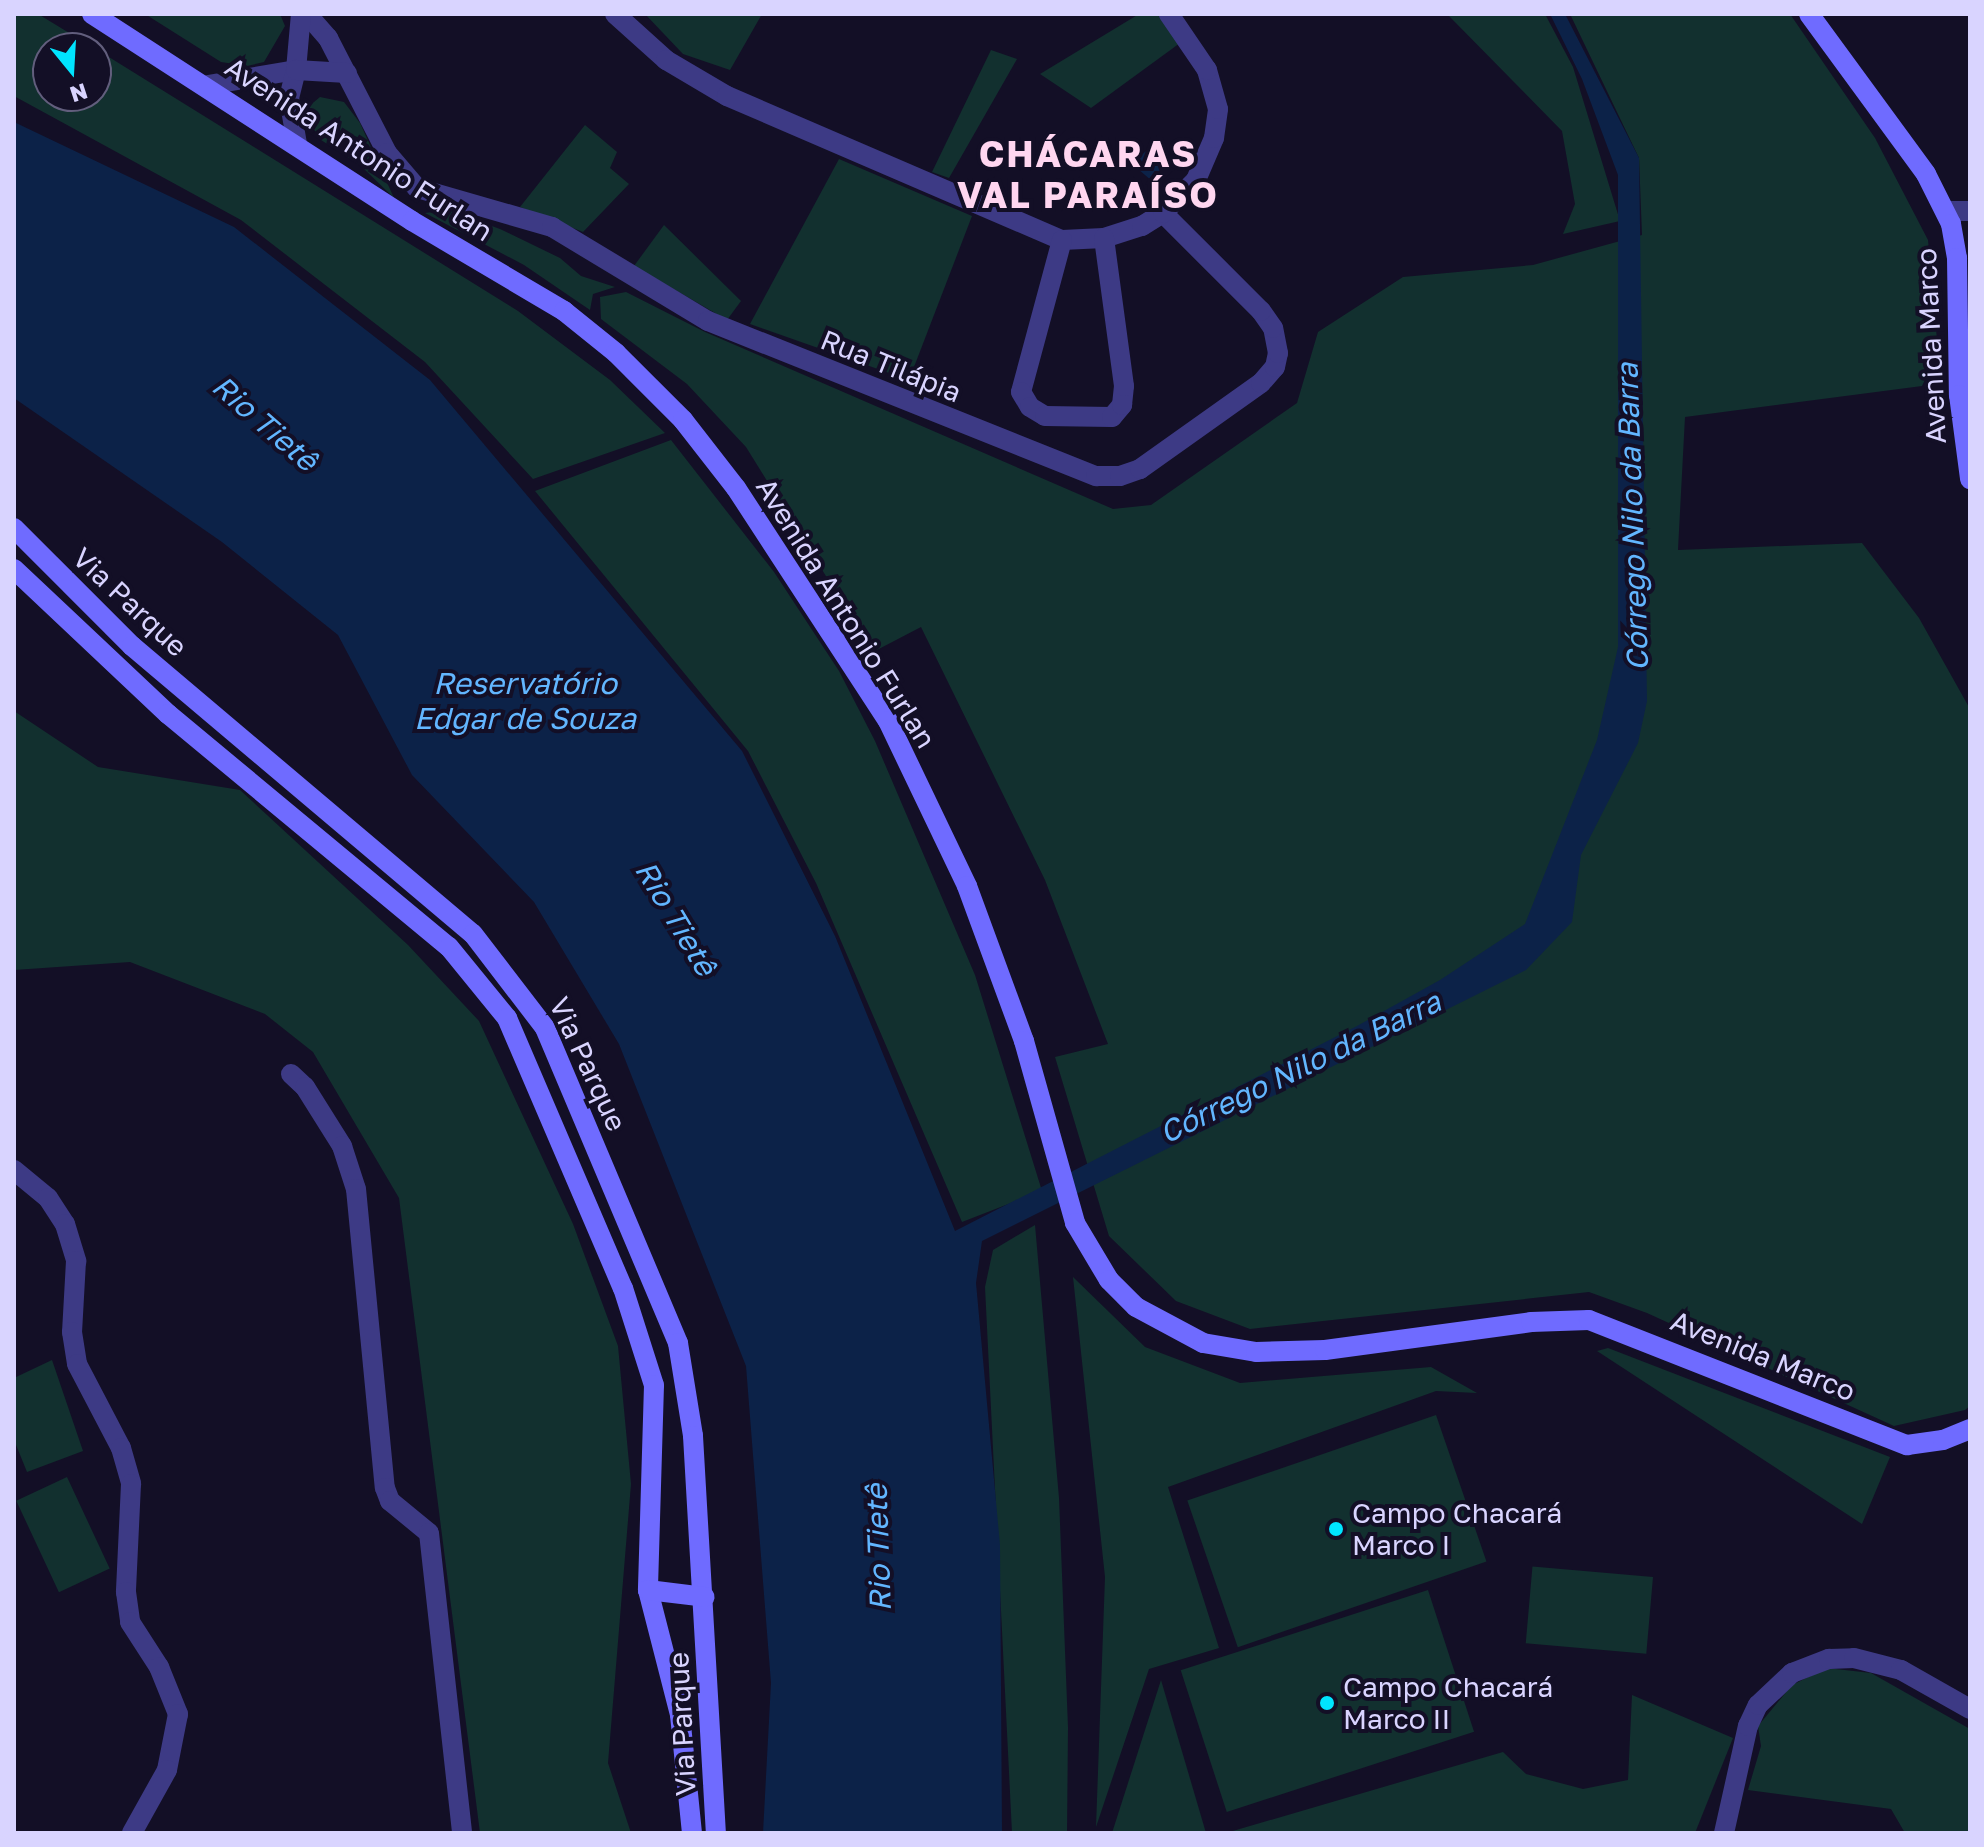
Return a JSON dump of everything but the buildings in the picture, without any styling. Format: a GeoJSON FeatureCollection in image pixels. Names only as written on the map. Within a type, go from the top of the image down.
{"type":"FeatureCollection","features":[{"type":"Feature","properties":{"kind":"main road","name":"Avenida Antonio Furlan"},"geometry":{"type":"LineString","coordinates":[[92,14],[208,85],[412,221],[564,311],[616,353],[683,420],[736,488],[895,735],[967,886],[1024,1041],[1075,1223],[1109,1280],[1136,1307],[1203,1343],[1256,1352],[1325,1350],[1531,1322]]}},
{"type":"Feature","properties":{"kind":"main road","name":"Avenida Marco"},"geometry":{"type":"LineString","coordinates":[[1809,14],[1904,141],[1946,211],[1957,258],[1959,395],[1970,479]]}},
{"type":"Feature","properties":{"kind":"main road","name":"Via Parque"},"geometry":{"type":"LineString","coordinates":[[14,528],[132,646],[473,934],[545,1028],[678,1343],[693,1436],[705,1597],[716,1833]]}},
{"type":"Feature","properties":{"kind":"main road","name":"Via Parque"},"geometry":{"type":"LineString","coordinates":[[14,569],[168,714],[449,947],[507,1018],[537,1079],[645,1344],[654,1385],[655,1424],[648,1590],[680,1715],[692,1833]]}},
{"type":"Feature","properties":{"kind":"main road","name":"Avenida Marco"},"geometry":{"type":"LineString","coordinates":[[1531,1322],[1589,1320],[1616,1327],[1907,1445],[1943,1440],[1970,1429]]}},
{"type":"Feature","properties":{"kind":"main road"},"geometry":{"type":"LineString","coordinates":[[648,1590],[705,1597]]}},
{"type":"Feature","properties":{"kind":"street"},"geometry":{"type":"LineString","coordinates":[[297,144],[289,98],[296,70],[301,14]]}},
{"type":"Feature","properties":{"kind":"street","name":"Rua Tilápia"},"geometry":{"type":"LineString","coordinates":[[307,14],[347,73],[387,153],[417,188],[552,227],[708,321],[1096,476],[1120,476],[1140,469],[1261,383],[1275,367],[1278,353],[1273,328],[1261,311],[1163,213]]}},
{"type":"Feature","properties":{"kind":"street"},"geometry":{"type":"LineString","coordinates":[[615,14],[666,60],[727,96],[1062,240],[1104,238],[1163,213],[1196,180],[1214,138],[1218,109],[1207,70],[1169,14]]}},
{"type":"Feature","properties":{"kind":"street"},"geometry":{"type":"LineString","coordinates":[[208,85],[296,70],[347,73]]}},
{"type":"Feature","properties":{"kind":"street"},"geometry":{"type":"LineString","coordinates":[[1946,211],[1970,211]]}},
{"type":"Feature","properties":{"kind":"street"},"geometry":{"type":"LineString","coordinates":[[1062,240],[1021,392],[1030,407],[1045,416],[1112,417],[1122,405],[1124,386],[1104,238]]}},
{"type":"Feature","properties":{"kind":"street"},"geometry":{"type":"LineString","coordinates":[[291,1074],[305,1087],[342,1146],[356,1189],[385,1488],[390,1501],[429,1533],[462,1833]]}},
{"type":"Feature","properties":{"kind":"street"},"geometry":{"type":"LineString","coordinates":[[14,1170],[48,1198],[65,1224],[76,1261],[72,1332],[77,1364],[121,1448],[131,1484],[126,1592],[130,1622],[159,1667],[178,1714],[167,1770],[132,1833]]}},
{"type":"Feature","properties":{"kind":"street"},"geometry":{"type":"LineString","coordinates":[[1724,1833],[1748,1726],[1758,1705],[1792,1673],[1829,1659],[1854,1658],[1901,1670],[1970,1709]]}},
{"type":"Feature","properties":{"kind":"green space"},"geometry":{"type":"Polygon","coordinates":[[[14,14],[38,14],[68,32],[32,32],[32,106],[14,96],[14,14]]]}},
{"type":"Feature","properties":{"kind":"green space"},"geometry":{"type":"Polygon","coordinates":[[[145,14],[280,14],[285,26],[264,62],[247,66],[221,62],[145,14]]]}},
{"type":"Feature","properties":{"kind":"green space"},"geometry":{"type":"Polygon","coordinates":[[[645,14],[762,14],[730,70],[683,54],[645,14]]]}},
{"type":"Feature","properties":{"kind":"green space"},"geometry":{"type":"Polygon","coordinates":[[[1139,14],[1157,14],[1180,43],[1091,108],[1040,74],[1139,14]]]}},
{"type":"Feature","properties":{"kind":"green space"},"geometry":{"type":"Polygon","coordinates":[[[1447,14],[1545,14],[1573,67],[1620,221],[1563,234],[1575,204],[1562,131],[1447,14]]]}},
{"type":"Feature","properties":{"kind":"green space"},"geometry":{"type":"Polygon","coordinates":[[[1570,14],[1790,14],[1875,138],[1928,240],[1938,351],[1922,386],[1685,417],[1678,550],[1862,543],[1919,618],[1970,709],[1970,1406],[1965,1410],[1894,1426],[1647,1313],[1589,1292],[1250,1329],[1176,1301],[1109,1236],[1055,1057],[1108,1044],[1045,880],[921,627],[873,652],[746,447],[687,384],[601,319],[600,297],[626,292],[705,332],[1113,509],[1151,505],[1297,403],[1318,332],[1403,277],[1533,265],[1642,235],[1639,158],[1570,14]]]}},
{"type":"Feature","properties":{"kind":"green space"},"geometry":{"type":"Polygon","coordinates":[[[991,50],[1017,59],[949,178],[932,172],[991,50]]]}},
{"type":"Feature","properties":{"kind":"green space"},"geometry":{"type":"Polygon","coordinates":[[[112,59],[518,311],[610,380],[665,433],[533,479],[425,362],[241,220],[43,112],[112,112],[112,59]]]}},
{"type":"Feature","properties":{"kind":"green space"},"geometry":{"type":"Polygon","coordinates":[[[320,97],[344,102],[360,123],[394,198],[360,165],[321,140],[309,122],[308,107],[320,97]]]}},
{"type":"Feature","properties":{"kind":"green space"},"geometry":{"type":"Polygon","coordinates":[[[585,125],[617,152],[610,168],[629,184],[583,232],[520,207],[585,125]]]}},
{"type":"Feature","properties":{"kind":"green space"},"geometry":{"type":"Polygon","coordinates":[[[839,159],[972,216],[909,380],[750,324],[839,159]]]}},
{"type":"Feature","properties":{"kind":"green space"},"geometry":{"type":"Polygon","coordinates":[[[448,210],[500,229],[560,258],[581,276],[615,287],[593,294],[590,310],[524,265],[425,213],[448,210]]]}},
{"type":"Feature","properties":{"kind":"green space"},"geometry":{"type":"Polygon","coordinates":[[[664,225],[741,301],[727,320],[634,266],[664,225]]]}},
{"type":"Feature","properties":{"kind":"green space"},"geometry":{"type":"Polygon","coordinates":[[[671,440],[774,572],[839,671],[875,741],[975,975],[1042,1191],[962,1222],[816,883],[748,751],[535,491],[671,440]]]}},
{"type":"Feature","properties":{"kind":"green space"},"geometry":{"type":"Polygon","coordinates":[[[14,711],[98,767],[240,790],[408,945],[479,1021],[573,1224],[618,1346],[631,1484],[608,1763],[631,1833],[480,1833],[399,1198],[313,1052],[265,1014],[130,962],[14,970],[14,711]]]}},
{"type":"Feature","properties":{"kind":"green space"},"geometry":{"type":"Polygon","coordinates":[[[1035,1225],[1059,1498],[1068,1727],[1067,1833],[1012,1833],[985,1287],[993,1250],[1035,1225]]]}},
{"type":"Feature","properties":{"kind":"green space"},"geometry":{"type":"Polygon","coordinates":[[[1073,1277],[1145,1347],[1240,1383],[1431,1367],[1477,1393],[1436,1391],[1168,1487],[1219,1648],[1149,1669],[1096,1827],[1105,1577],[1073,1277]]]}},
{"type":"Feature","properties":{"kind":"green space"},"geometry":{"type":"Polygon","coordinates":[[[1608,1348],[1890,1457],[1862,1524],[1597,1351],[1608,1348]]]}},
{"type":"Feature","properties":{"kind":"green space"},"geometry":{"type":"Polygon","coordinates":[[[52,1360],[83,1451],[27,1472],[14,1440],[14,1378],[52,1360]]]}},
{"type":"Feature","properties":{"kind":"green space","name":"Campo Chacará Marco I"},"geometry":{"type":"Polygon","coordinates":[[[1436,1415],[1486,1562],[1238,1647],[1187,1501],[1436,1415]]]}},
{"type":"Feature","properties":{"kind":"green space"},"geometry":{"type":"Polygon","coordinates":[[[67,1477],[110,1569],[59,1592],[16,1501],[67,1477]]]}},
{"type":"Feature","properties":{"kind":"green space"},"geometry":{"type":"Polygon","coordinates":[[[1532,1566],[1653,1577],[1646,1654],[1526,1643],[1532,1566]]]}},
{"type":"Feature","properties":{"kind":"green space","name":"Campo Chacará Marco II"},"geometry":{"type":"Polygon","coordinates":[[[1428,1590],[1474,1732],[1227,1812],[1181,1670],[1428,1590]]]}},
{"type":"Feature","properties":{"kind":"green space"},"geometry":{"type":"Polygon","coordinates":[[[1827,1668],[1871,1673],[1970,1729],[1970,1833],[1905,1833],[1891,1809],[1748,1790],[1761,1746],[1758,1726],[1792,1685],[1827,1668]]]}},
{"type":"Feature","properties":{"kind":"green space"},"geometry":{"type":"Polygon","coordinates":[[[1161,1680],[1206,1833],[1112,1833],[1161,1680]]]}},
{"type":"Feature","properties":{"kind":"green space"},"geometry":{"type":"Polygon","coordinates":[[[1632,1695],[1733,1738],[1695,1833],[1226,1833],[1503,1752],[1526,1774],[1583,1789],[1628,1780],[1632,1695]]]}},
{"type":"Feature","properties":{"kind":"water","name":"Reservatório Edgar de Souza"},"geometry":{"type":"Polygon","coordinates":[[[1550,14],[1565,14],[1639,158],[1647,701],[1638,743],[1581,855],[1572,922],[1526,970],[982,1241],[976,1283],[1000,1545],[1002,1833],[763,1833],[771,1683],[746,1366],[619,1044],[534,902],[412,775],[338,635],[222,542],[14,398],[14,122],[234,227],[430,380],[742,751],[835,936],[955,1231],[1357,1026],[1440,980],[1525,924],[1597,740],[1618,647],[1618,175],[1582,79],[1550,14]]]}},
{"type":"Feature","properties":{"kind":"water"},"geometry":{"type":"Polygon","coordinates":[[[1150,148],[1171,162],[1152,181],[1131,163],[1150,148]]]}},
{"type":"Feature","properties":{"kind":"place","name":"Campo Chacará Marco I"},"geometry":{"type":"Point","coordinates":[1336,1529]}},
{"type":"Feature","properties":{"kind":"place","name":"Campo Chacará Marco II"},"geometry":{"type":"Point","coordinates":[1327,1703]}},
{"type":"Feature","properties":{"kind":"district","name":"CHÁCARAS VAL PARAÍSO"},"geometry":{"type":"Point","coordinates":[1088,174]}},
{"type":"Feature","properties":{"kind":"water label","name":"Rio Tietê"},"geometry":{"type":"Point","coordinates":[265,423]}},
{"type":"Feature","properties":{"kind":"water label","name":"Córrego Nilo da Barra"},"geometry":{"type":"Point","coordinates":[1632,517]}},
{"type":"Feature","properties":{"kind":"water label","name":"Rio Tietê"},"geometry":{"type":"Point","coordinates":[676,918]}},
{"type":"Feature","properties":{"kind":"water label","name":"Córrego Nilo da Barra"},"geometry":{"type":"Point","coordinates":[1300,1067]}},
{"type":"Feature","properties":{"kind":"water label","name":"Rio Tietê"},"geometry":{"type":"Point","coordinates":[878,1548]}}]}
